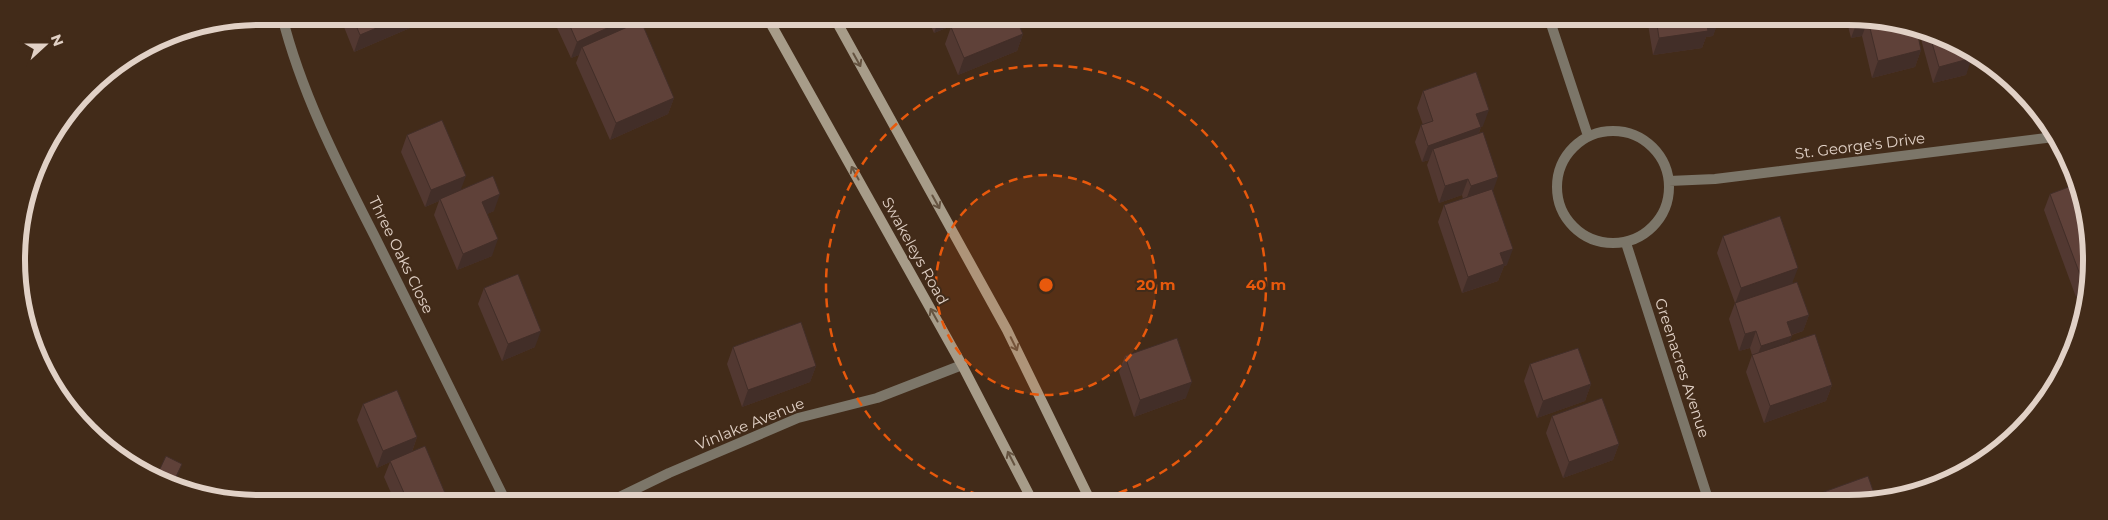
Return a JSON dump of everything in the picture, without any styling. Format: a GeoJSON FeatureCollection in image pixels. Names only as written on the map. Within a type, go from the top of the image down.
{"type":"FeatureCollection","features":[{"type":"Feature","properties":{"kind":"main road","name":"Swakeleys Road"},"geometry":{"type":"LineString","coordinates":[[771,25],[962,365],[1029,495]]}},
{"type":"Feature","properties":{"kind":"main road"},"geometry":{"type":"LineString","coordinates":[[838,25],[1007,330],[1088,495]]}},
{"type":"Feature","properties":{"kind":"street","name":"Three Oaks Close"},"geometry":{"type":"LineString","coordinates":[[284,25],[291,51],[307,94],[360,207],[503,495]]}},
{"type":"Feature","properties":{"kind":"street"},"geometry":{"type":"LineString","coordinates":[[1551,25],[1588,136]]}},
{"type":"Feature","properties":{"kind":"street"},"geometry":{"type":"LineString","coordinates":[[1618,131],[1633,135],[1646,142],[1657,152],[1665,166],[1669,181],[1668,198],[1663,213],[1654,227],[1641,237],[1626,243],[1609,244],[1593,241],[1579,233],[1567,221],[1559,207],[1556,191],[1558,174],[1563,159],[1574,146],[1588,136],[1602,132],[1618,131]]}},
{"type":"Feature","properties":{"kind":"street","name":"St. George's Drive"},"geometry":{"type":"LineString","coordinates":[[1669,181],[1715,179],[2049,138]]}},
{"type":"Feature","properties":{"kind":"street","name":"Greenacres Avenue"},"geometry":{"type":"LineString","coordinates":[[1626,243],[1707,495]]}},
{"type":"Feature","properties":{"kind":"street","name":"Vinlake Avenue"},"geometry":{"type":"LineString","coordinates":[[623,495],[669,472],[798,418],[877,398],[962,365]]}},
{"type":"Feature","properties":{"kind":"building"},"geometry":{"type":"Polygon","coordinates":[[[356,25],[384,25],[360,35],[356,25]]]}},
{"type":"Feature","properties":{"kind":"building"},"geometry":{"type":"Polygon","coordinates":[[[570,25],[614,25],[577,42],[570,25]]]}},
{"type":"Feature","properties":{"kind":"building"},"geometry":{"type":"Polygon","coordinates":[[[632,25],[643,25],[674,98],[616,123],[582,47],[632,25]]]}},
{"type":"Feature","properties":{"kind":"building"},"geometry":{"type":"Polygon","coordinates":[[[956,25],[1019,25],[1023,34],[964,58],[951,27],[956,25]]]}},
{"type":"Feature","properties":{"kind":"building"},"geometry":{"type":"Polygon","coordinates":[[[1657,25],[1707,25],[1708,31],[1659,38],[1657,25]]]}},
{"type":"Feature","properties":{"kind":"building"},"geometry":{"type":"Polygon","coordinates":[[[1870,26],[1918,35],[1921,50],[1878,61],[1870,26]]]}},
{"type":"Feature","properties":{"kind":"building"},"geometry":{"type":"Polygon","coordinates":[[[1931,40],[1970,59],[1939,67],[1931,40]]]}},
{"type":"Feature","properties":{"kind":"building"},"geometry":{"type":"Polygon","coordinates":[[[1476,72],[1489,110],[1476,114],[1481,127],[1428,146],[1421,125],[1433,121],[1423,91],[1476,72]]]}},
{"type":"Feature","properties":{"kind":"building"},"geometry":{"type":"Polygon","coordinates":[[[442,120],[466,176],[431,190],[407,135],[442,120]]]}},
{"type":"Feature","properties":{"kind":"building"},"geometry":{"type":"Polygon","coordinates":[[[1483,132],[1498,177],[1471,186],[1468,179],[1445,186],[1433,149],[1483,132]]]}},
{"type":"Feature","properties":{"kind":"building"},"geometry":{"type":"Polygon","coordinates":[[[493,176],[500,194],[482,202],[498,239],[463,254],[440,199],[493,176]]]}},
{"type":"Feature","properties":{"kind":"building"},"geometry":{"type":"Polygon","coordinates":[[[2072,186],[2081,229],[2083,260],[2082,279],[2050,194],[2072,186]]]}},
{"type":"Feature","properties":{"kind":"building"},"geometry":{"type":"Polygon","coordinates":[[[1492,189],[1513,249],[1500,253],[1504,264],[1468,277],[1444,205],[1492,189]]]}},
{"type":"Feature","properties":{"kind":"building"},"geometry":{"type":"Polygon","coordinates":[[[1780,216],[1798,268],[1741,288],[1723,236],[1780,216]]]}},
{"type":"Feature","properties":{"kind":"building"},"geometry":{"type":"Polygon","coordinates":[[[518,274],[541,331],[508,344],[484,288],[518,274]]]}},
{"type":"Feature","properties":{"kind":"building"},"geometry":{"type":"Polygon","coordinates":[[[1797,282],[1809,315],[1787,322],[1792,336],[1761,346],[1756,331],[1745,334],[1735,303],[1797,282]]]}},
{"type":"Feature","properties":{"kind":"building"},"geometry":{"type":"Polygon","coordinates":[[[801,322],[816,366],[748,390],[733,347],[801,322]]]}},
{"type":"Feature","properties":{"kind":"building"},"geometry":{"type":"Polygon","coordinates":[[[1815,334],[1832,385],[1770,406],[1752,355],[1815,334]]]}},
{"type":"Feature","properties":{"kind":"building"},"geometry":{"type":"Polygon","coordinates":[[[1177,338],[1192,382],[1140,400],[1125,356],[1177,338]]]}},
{"type":"Feature","properties":{"kind":"building"},"geometry":{"type":"Polygon","coordinates":[[[1578,348],[1591,384],[1543,401],[1530,364],[1578,348]]]}},
{"type":"Feature","properties":{"kind":"building"},"geometry":{"type":"Polygon","coordinates":[[[397,390],[417,437],[383,451],[363,404],[397,390]]]}},
{"type":"Feature","properties":{"kind":"building"},"geometry":{"type":"Polygon","coordinates":[[[1602,398],[1619,444],[1569,462],[1552,416],[1602,398]]]}},
{"type":"Feature","properties":{"kind":"building"},"geometry":{"type":"Polygon","coordinates":[[[425,446],[445,493],[440,495],[405,495],[390,461],[425,446]]]}},
{"type":"Feature","properties":{"kind":"building"},"geometry":{"type":"Polygon","coordinates":[[[166,456],[182,464],[175,479],[158,472],[166,456]]]}},
{"type":"Feature","properties":{"kind":"building"},"geometry":{"type":"Polygon","coordinates":[[[1868,476],[1874,493],[1848,495],[1815,495],[1868,476]]]}}]}
